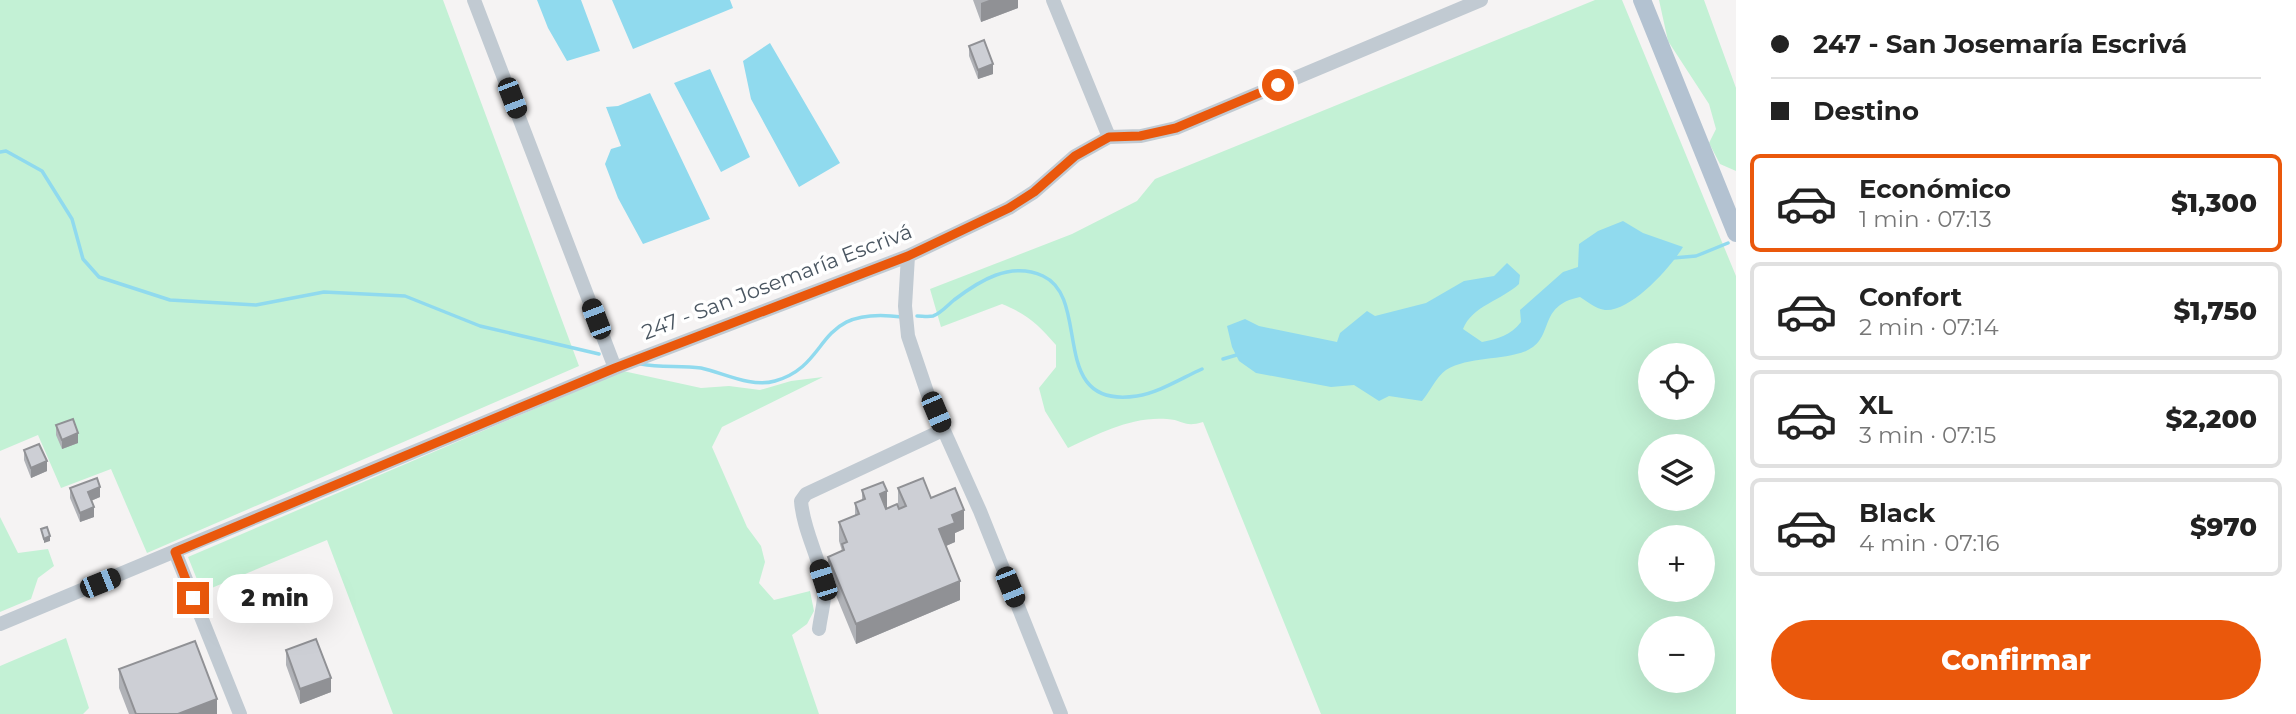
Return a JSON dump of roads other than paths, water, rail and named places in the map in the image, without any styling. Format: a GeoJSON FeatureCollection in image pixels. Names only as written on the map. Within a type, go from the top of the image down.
{"type":"FeatureCollection","features":[{"type":"Feature","properties":{"kind":"main road"},"geometry":{"type":"LineString","coordinates":[[1642,0],[1736,233]]}},
{"type":"Feature","properties":{"kind":"street"},"geometry":{"type":"LineString","coordinates":[[474,0],[615,368]]}},
{"type":"Feature","properties":{"kind":"street"},"geometry":{"type":"LineString","coordinates":[[1052,0],[1109,137]]}},
{"type":"Feature","properties":{"kind":"street","name":"247 - San Josemaría Escrivá"},"geometry":{"type":"LineString","coordinates":[[0,624],[615,368],[908,256],[1009,208],[1034,192],[1075,156],[1109,137],[1140,136],[1176,128],[1481,0]]}},
{"type":"Feature","properties":{"kind":"street"},"geometry":{"type":"LineString","coordinates":[[908,256],[905,306],[908,336],[943,430],[980,512],[1061,714]]}},
{"type":"Feature","properties":{"kind":"street"},"geometry":{"type":"LineString","coordinates":[[819,629],[825,593],[802,519],[801,501],[806,494],[943,430]]}},
{"type":"Feature","properties":{"kind":"street"},"geometry":{"type":"LineString","coordinates":[[175,552],[240,714]]}},
{"type":"Feature","properties":{"kind":"water"},"geometry":{"type":"Polygon","coordinates":[[[537,0],[581,0],[600,51],[567,61],[548,28],[537,0]]]}},
{"type":"Feature","properties":{"kind":"water"},"geometry":{"type":"Polygon","coordinates":[[[612,0],[730,0],[733,8],[633,49],[612,0]]]}},
{"type":"Feature","properties":{"kind":"water"},"geometry":{"type":"Polygon","coordinates":[[[770,43],[840,163],[799,187],[751,99],[743,61],[770,43]]]}},
{"type":"Feature","properties":{"kind":"water"},"geometry":{"type":"Polygon","coordinates":[[[710,69],[750,157],[721,172],[674,83],[710,69]]]}},
{"type":"Feature","properties":{"kind":"water"},"geometry":{"type":"Polygon","coordinates":[[[650,93],[710,219],[643,244],[618,198],[605,164],[611,149],[621,146],[606,107],[618,106],[650,93]]]}},
{"type":"Feature","properties":{"kind":"water"},"geometry":{"type":"Polygon","coordinates":[[[1623,221],[1643,233],[1683,247],[1649,287],[1615,309],[1602,309],[1580,297],[1566,301],[1551,315],[1535,345],[1516,354],[1465,363],[1446,370],[1422,401],[1389,396],[1379,401],[1354,385],[1331,387],[1256,373],[1239,361],[1232,347],[1227,326],[1245,319],[1259,326],[1337,342],[1340,333],[1367,311],[1375,316],[1426,303],[1464,281],[1494,276],[1507,263],[1520,275],[1519,284],[1480,309],[1467,321],[1463,329],[1482,342],[1499,338],[1521,322],[1520,310],[1563,272],[1578,267],[1579,244],[1598,231],[1623,221]]]}},
{"type":"Feature","properties":{"kind":"waterway"},"geometry":{"type":"LineString","coordinates":[[0,152],[6,151],[42,171],[72,219],[83,259],[99,277],[170,300],[256,305],[324,292],[405,296],[480,326],[599,354]]}},
{"type":"Feature","properties":{"kind":"waterway"},"geometry":{"type":"LineString","coordinates":[[1673,258],[1696,256],[1728,243]]}},
{"type":"Feature","properties":{"kind":"waterway"},"geometry":{"type":"LineString","coordinates":[[917,316],[936,315],[974,286],[996,275],[1031,272],[1043,276],[1058,288],[1066,306],[1080,370],[1091,386],[1109,396],[1137,396],[1162,389],[1202,369]]}},
{"type":"Feature","properties":{"kind":"waterway"},"geometry":{"type":"LineString","coordinates":[[641,364],[701,368],[747,381],[766,383],[794,373],[838,327],[852,320],[873,316],[902,317]]}},
{"type":"Feature","properties":{"kind":"waterway"},"geometry":{"type":"LineString","coordinates":[[1223,359],[1240,354]]}}]}
